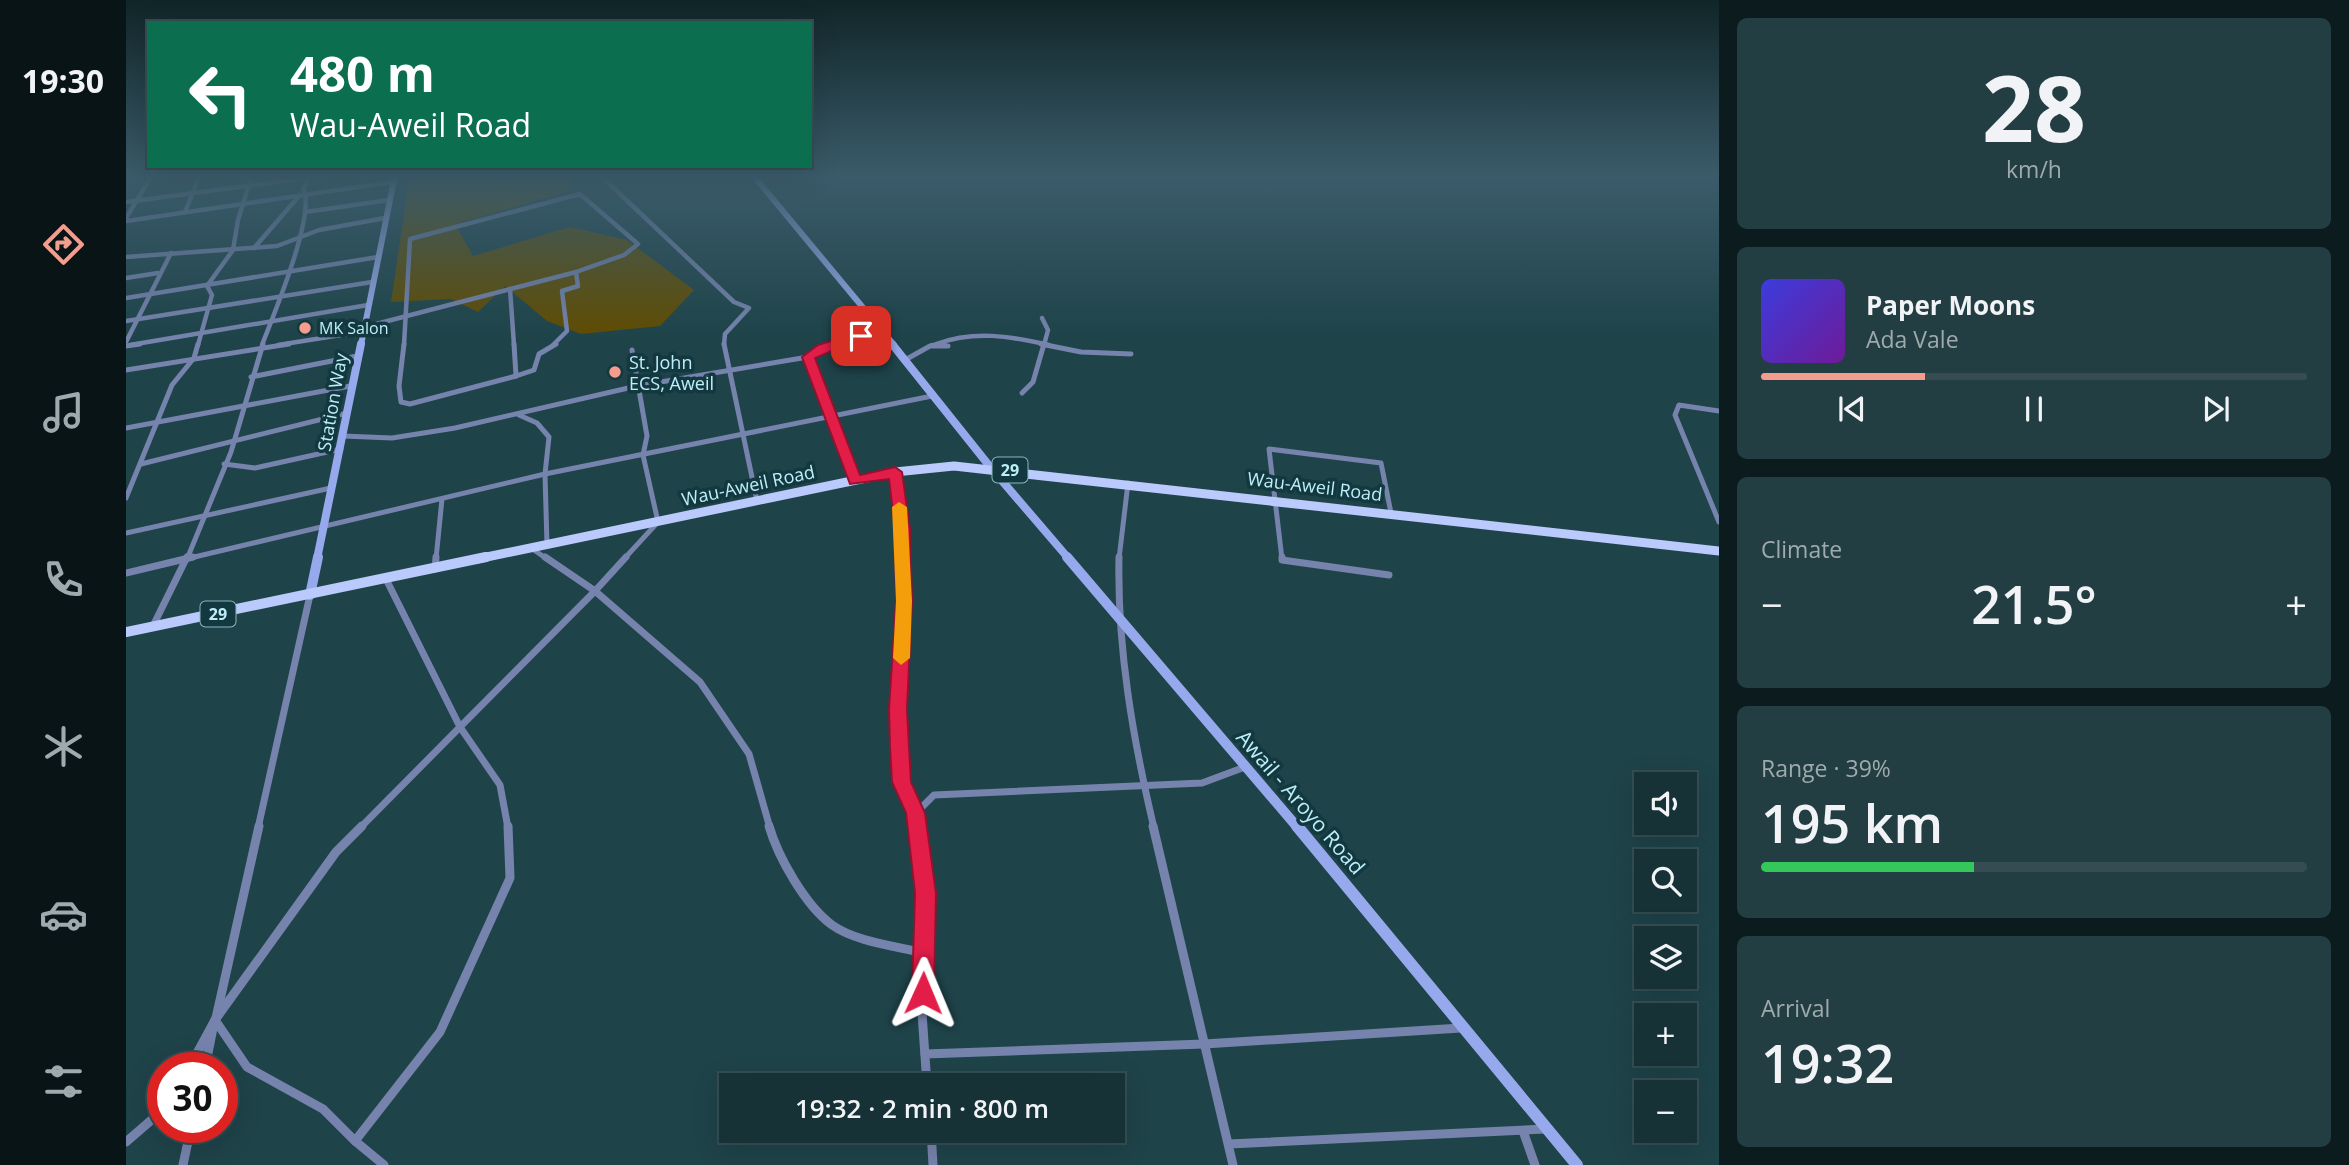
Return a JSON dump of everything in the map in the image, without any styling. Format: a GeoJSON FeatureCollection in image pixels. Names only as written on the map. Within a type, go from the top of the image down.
{"type":"FeatureCollection","features":[{"type":"Feature","properties":{"kind":"main road","name":"Wau-Aweil Road"},"geometry":{"type":"LineString","coordinates":[[126,632],[895,472],[954,466],[1275,499],[1719,551]]}},
{"type":"Feature","properties":{"kind":"street"},"geometry":{"type":"LineString","coordinates":[[207,286],[233,250],[238,229]]}},
{"type":"Feature","properties":{"kind":"street"},"geometry":{"type":"LineString","coordinates":[[254,248],[269,229]]}},
{"type":"Feature","properties":{"kind":"street"},"geometry":{"type":"LineString","coordinates":[[152,627],[206,515],[234,441],[251,377],[290,272],[302,229]]}},
{"type":"Feature","properties":{"kind":"street"},"geometry":{"type":"LineString","coordinates":[[126,257],[277,246],[322,229]]}},
{"type":"Feature","properties":{"kind":"street","name":"Station Way"},"geometry":{"type":"LineString","coordinates":[[310,594],[321,526],[341,449],[360,332],[383,229]]}},
{"type":"Feature","properties":{"kind":"street"},"geometry":{"type":"LineString","coordinates":[[446,229],[410,239],[403,320],[403,361],[398,396],[401,402],[410,404],[534,370],[538,354],[559,342],[566,331],[562,291],[578,286],[576,272]]}},
{"type":"Feature","properties":{"kind":"street"},"geometry":{"type":"LineString","coordinates":[[126,370],[360,332],[376,324],[403,320],[576,272],[624,255],[638,244],[621,229]]}},
{"type":"Feature","properties":{"kind":"street"},"geometry":{"type":"LineString","coordinates":[[657,229],[734,302],[749,308],[725,334],[727,371],[744,434],[757,501]]}},
{"type":"Feature","properties":{"kind":"street","name":"Awail - Aroyo Road"},"geometry":{"type":"LineString","coordinates":[[797,229],[991,468],[1120,617],[1577,1165]]}},
{"type":"Feature","properties":{"kind":"street"},"geometry":{"type":"LineString","coordinates":[[126,344],[158,273],[171,253]]}},
{"type":"Feature","properties":{"kind":"street"},"geometry":{"type":"LineString","coordinates":[[126,298],[378,257]]}},
{"type":"Feature","properties":{"kind":"street"},"geometry":{"type":"LineString","coordinates":[[126,278],[158,273]]}},
{"type":"Feature","properties":{"kind":"street"},"geometry":{"type":"LineString","coordinates":[[126,321],[372,282]]}},
{"type":"Feature","properties":{"kind":"street"},"geometry":{"type":"LineString","coordinates":[[126,498],[172,385],[194,358],[210,308],[212,295],[207,286]]}},
{"type":"Feature","properties":{"kind":"street"},"geometry":{"type":"LineString","coordinates":[[510,289],[516,376]]}},
{"type":"Feature","properties":{"kind":"street"},"geometry":{"type":"LineString","coordinates":[[126,344],[368,305]]}},
{"type":"Feature","properties":{"kind":"street"},"geometry":{"type":"LineString","coordinates":[[1022,393],[1033,382],[1045,344],[1048,330],[1042,317]]}},
{"type":"Feature","properties":{"kind":"street"},"geometry":{"type":"LineString","coordinates":[[343,436],[392,438],[517,414],[637,386],[808,357],[822,348],[881,330]]}},
{"type":"Feature","properties":{"kind":"street"},"geometry":{"type":"LineString","coordinates":[[905,360],[922,348],[995,332],[1098,354],[1131,354]]}},
{"type":"Feature","properties":{"kind":"street"},"geometry":{"type":"LineString","coordinates":[[936,344],[948,346]]}},
{"type":"Feature","properties":{"kind":"street"},"geometry":{"type":"LineString","coordinates":[[198,1052],[215,1020],[336,852],[595,591],[658,522],[643,455],[648,436],[632,350]]}},
{"type":"Feature","properties":{"kind":"street"},"geometry":{"type":"LineString","coordinates":[[251,377],[357,356]]}},
{"type":"Feature","properties":{"kind":"street"},"geometry":{"type":"LineString","coordinates":[[808,357],[855,481]]}},
{"type":"Feature","properties":{"kind":"street"},"geometry":{"type":"LineString","coordinates":[[126,428],[350,386]]}},
{"type":"Feature","properties":{"kind":"street"},"geometry":{"type":"LineString","coordinates":[[126,573],[545,474],[932,396]]}},
{"type":"Feature","properties":{"kind":"street"},"geometry":{"type":"LineString","coordinates":[[1719,411],[1679,405],[1675,415],[1719,522]]}},
{"type":"Feature","properties":{"kind":"street"},"geometry":{"type":"LineString","coordinates":[[141,464],[347,413]]}},
{"type":"Feature","properties":{"kind":"street"},"geometry":{"type":"LineString","coordinates":[[517,414],[537,423],[549,437],[545,474],[547,545]]}},
{"type":"Feature","properties":{"kind":"street"},"geometry":{"type":"LineString","coordinates":[[224,464],[255,468],[341,449]]}},
{"type":"Feature","properties":{"kind":"street"},"geometry":{"type":"LineString","coordinates":[[1389,575],[1282,560],[1269,449],[1381,463],[1391,513]]}},
{"type":"Feature","properties":{"kind":"street"},"geometry":{"type":"LineString","coordinates":[[895,472],[902,529],[904,601],[898,709],[901,782],[916,813],[925,893],[926,1073]]}},
{"type":"Feature","properties":{"kind":"street"},"geometry":{"type":"LineString","coordinates":[[1128,483],[1119,545],[1120,617],[1134,743],[1233,1165]]}},
{"type":"Feature","properties":{"kind":"street"},"geometry":{"type":"LineString","coordinates":[[126,533],[331,488]]}},
{"type":"Feature","properties":{"kind":"street"},"geometry":{"type":"LineString","coordinates":[[435,569],[442,499]]}},
{"type":"Feature","properties":{"kind":"street"},"geometry":{"type":"LineString","coordinates":[[531,548],[595,591],[701,682],[749,754],[776,851],[813,906],[832,925],[924,953]]}},
{"type":"Feature","properties":{"kind":"street"},"geometry":{"type":"LineString","coordinates":[[355,1141],[440,1032],[510,878],[509,825],[500,785],[460,727],[386,579]]}},
{"type":"Feature","properties":{"kind":"street"},"geometry":{"type":"LineString","coordinates":[[208,1052],[310,594]]}},
{"type":"Feature","properties":{"kind":"street"},"geometry":{"type":"LineString","coordinates":[[916,813],[934,795],[1202,783],[1245,767]]}},
{"type":"Feature","properties":{"kind":"street"},"geometry":{"type":"LineString","coordinates":[[215,1020],[247,1067],[323,1109],[384,1165]]}},
{"type":"Feature","properties":{"kind":"street"},"geometry":{"type":"LineString","coordinates":[[925,1054],[1204,1044],[1465,1028]]}},
{"type":"Feature","properties":{"kind":"street"},"geometry":{"type":"LineString","coordinates":[[126,1142],[147,1124]]}},
{"type":"Feature","properties":{"kind":"street"},"geometry":{"type":"LineString","coordinates":[[1229,1144],[1548,1129]]}},
{"type":"Feature","properties":{"kind":"street"},"geometry":{"type":"LineString","coordinates":[[1523,1131],[1535,1165]]}},
{"type":"Feature","properties":{"kind":"street"},"geometry":{"type":"LineString","coordinates":[[183,1165],[188,1143]]}},
{"type":"Feature","properties":{"kind":"street"},"geometry":{"type":"LineString","coordinates":[[931,1143],[933,1165]]}},
{"type":"Feature","properties":{"kind":"shaded area"},"geometry":{"type":"Polygon","coordinates":[[[402,229],[458,229],[473,256],[562,229],[580,229],[627,240],[694,290],[660,326],[581,334],[547,321],[505,286],[478,312],[451,299],[391,302],[402,229]]]}},
{"type":"Feature","properties":{"kind":"slow traffic"},"geometry":{"type":"LineString","coordinates":[[899,507],[904,601],[901,658]]}},
{"type":"Feature","properties":{"kind":"place","name":"MK Salon"},"geometry":{"type":"Point","coordinates":[305,328]}},
{"type":"Feature","properties":{"kind":"place","name":"St. John ECS, Aweil"},"geometry":{"type":"Point","coordinates":[615,372]}},
{"type":"Feature","properties":{"kind":"route"},"geometry":{"type":"LineString","coordinates":[[861,336],[822,348],[808,357],[855,481],[895,472],[902,529],[904,601],[898,709],[901,782],[916,813],[925,893],[923,993]]}}]}
